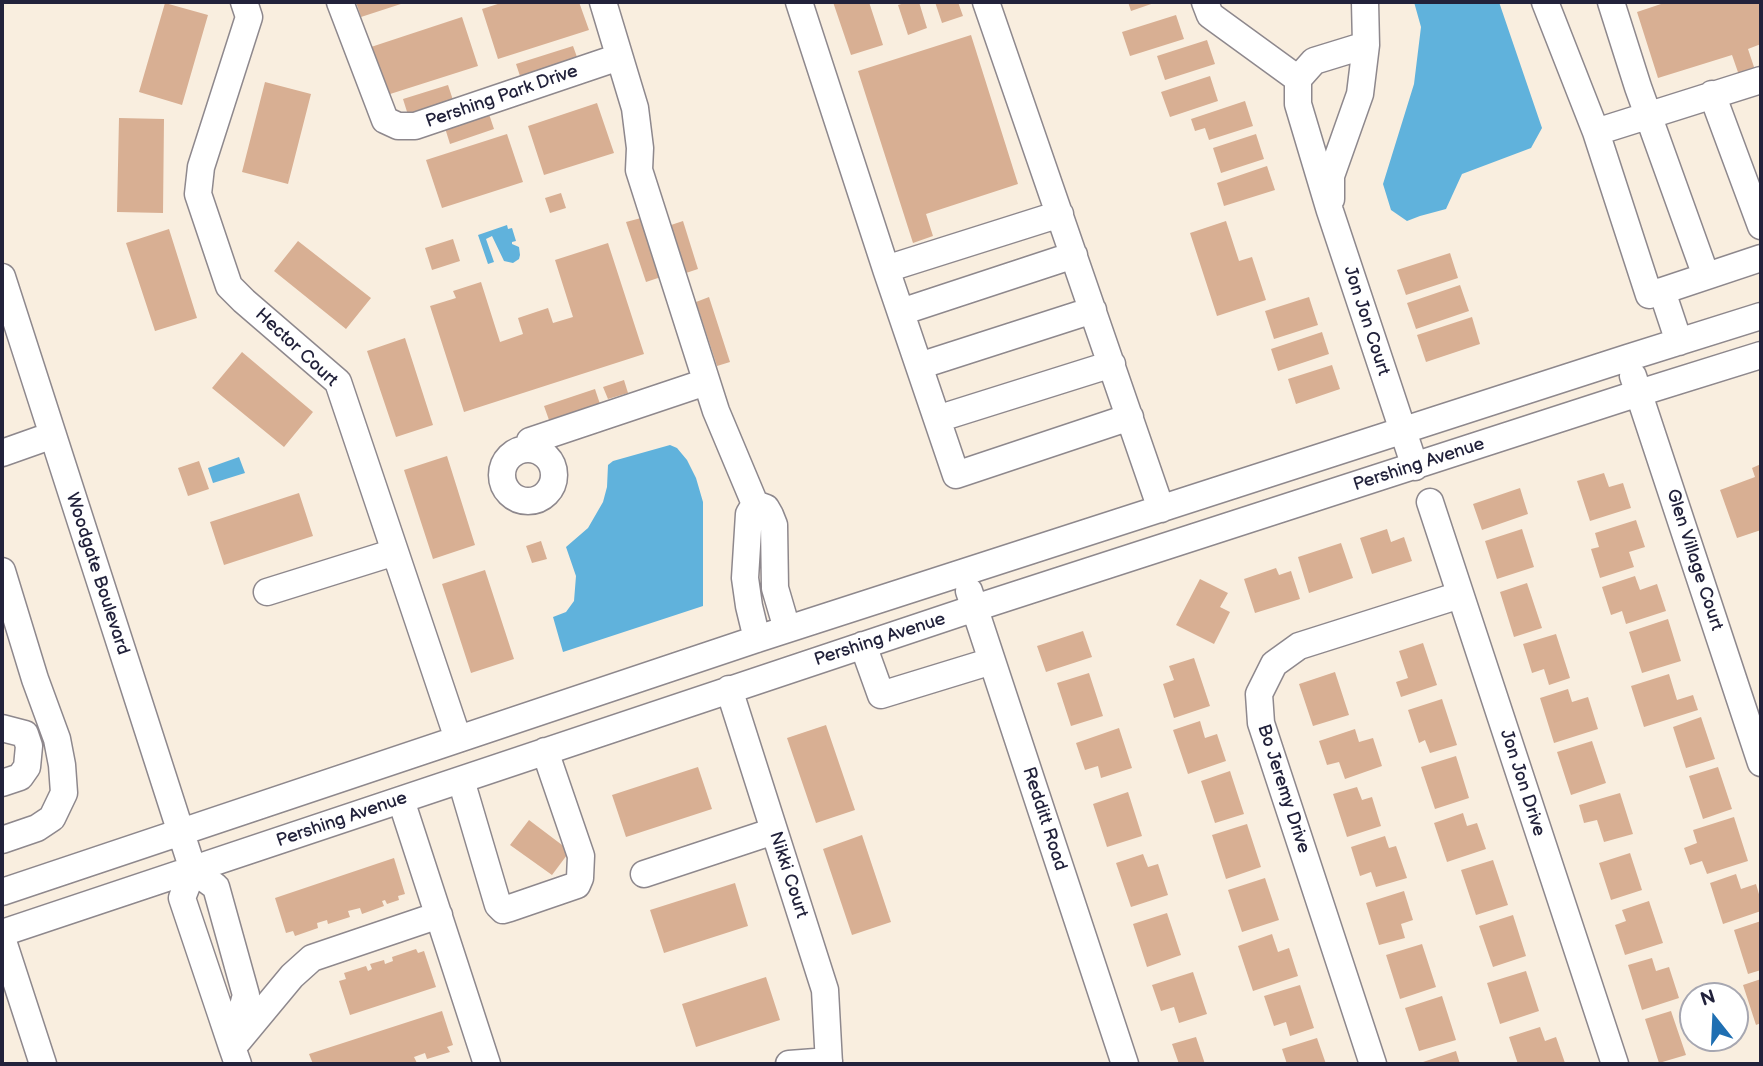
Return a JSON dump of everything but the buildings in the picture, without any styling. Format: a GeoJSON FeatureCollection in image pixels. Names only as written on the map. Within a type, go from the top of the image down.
{"type":"FeatureCollection","features":[{"type":"Feature","properties":{"kind":"street","name":"Hector Court"},"geometry":{"type":"LineString","coordinates":[[244,2],[249,17],[201,167],[198,194],[229,286],[338,382],[457,739]]}},
{"type":"Feature","properties":{"kind":"street","name":"Pershing Park Drive"},"geometry":{"type":"LineString","coordinates":[[340,2],[385,120],[398,126],[415,126],[619,57]]}},
{"type":"Feature","properties":{"kind":"street"},"geometry":{"type":"LineString","coordinates":[[603,2],[635,108],[640,148],[639,170],[706,382],[755,504],[766,508],[774,525],[775,588],[788,629]]}},
{"type":"Feature","properties":{"kind":"street"},"geometry":{"type":"LineString","coordinates":[[799,2],[956,475],[1130,417]]}},
{"type":"Feature","properties":{"kind":"street"},"geometry":{"type":"LineString","coordinates":[[986,2],[1161,509]]}},
{"type":"Feature","properties":{"kind":"street"},"geometry":{"type":"LineString","coordinates":[[1205,2],[1210,15],[1298,79],[1314,61],[1366,45]]}},
{"type":"Feature","properties":{"kind":"street","name":"Jon Jon Court"},"geometry":{"type":"LineString","coordinates":[[1330,211],[1331,176],[1360,94],[1366,45],[1365,2]]}},
{"type":"Feature","properties":{"kind":"street"},"geometry":{"type":"LineString","coordinates":[[1545,2],[1596,132],[1649,295],[1761,258]]}},
{"type":"Feature","properties":{"kind":"street"},"geometry":{"type":"LineString","coordinates":[[1611,2],[1706,276]]}},
{"type":"Feature","properties":{"kind":"street","name":"Jon Jon Court"},"geometry":{"type":"LineString","coordinates":[[1298,79],[1298,104],[1330,211],[1415,467]]}},
{"type":"Feature","properties":{"kind":"street"},"geometry":{"type":"LineString","coordinates":[[1596,132],[1761,80]]}},
{"type":"Feature","properties":{"kind":"street"},"geometry":{"type":"LineString","coordinates":[[1712,94],[1761,226]]}},
{"type":"Feature","properties":{"kind":"street"},"geometry":{"type":"LineString","coordinates":[[886,269],[1060,215]]}},
{"type":"Feature","properties":{"kind":"street"},"geometry":{"type":"LineString","coordinates":[[901,312],[1074,255]]}},
{"type":"Feature","properties":{"kind":"street","name":"Woodgate Boulevard"},"geometry":{"type":"LineString","coordinates":[[2,277],[193,870]]}},
{"type":"Feature","properties":{"kind":"street"},"geometry":{"type":"LineString","coordinates":[[1662,291],[1679,342]]}},
{"type":"Feature","properties":{"kind":"street"},"geometry":{"type":"LineString","coordinates":[[919,366],[1093,310]]}},
{"type":"Feature","properties":{"kind":"street"},"geometry":{"type":"LineString","coordinates":[[2,892],[757,639],[1761,316]]}},
{"type":"Feature","properties":{"kind":"street","name":"Pershing Avenue"},"geometry":{"type":"LineString","coordinates":[[2,936],[729,689],[1761,355]]}},
{"type":"Feature","properties":{"kind":"street","name":"Glen Village Court"},"geometry":{"type":"LineString","coordinates":[[1627,358],[1761,763]]}},
{"type":"Feature","properties":{"kind":"street"},"geometry":{"type":"LineString","coordinates":[[937,419],[1112,364]]}},
{"type":"Feature","properties":{"kind":"street"},"geometry":{"type":"LineString","coordinates":[[533,449],[530,440],[706,382]]}},
{"type":"Feature","properties":{"kind":"street"},"geometry":{"type":"LineString","coordinates":[[2,453],[53,435]]}},
{"type":"Feature","properties":{"kind":"street","name":"Jon Jon Drive"},"geometry":{"type":"LineString","coordinates":[[1430,502],[1615,1064]]}},
{"type":"Feature","properties":{"kind":"street"},"geometry":{"type":"LineString","coordinates":[[755,504],[749,514],[746,563],[749,606],[757,639]]}},
{"type":"Feature","properties":{"kind":"street"},"geometry":{"type":"LineString","coordinates":[[267,592],[395,552]]}},
{"type":"Feature","properties":{"kind":"street"},"geometry":{"type":"LineString","coordinates":[[746,563],[774,564]]}},
{"type":"Feature","properties":{"kind":"street"},"geometry":{"type":"LineString","coordinates":[[2,571],[35,679],[57,739],[64,793],[51,818],[37,828],[2,840]]}},
{"type":"Feature","properties":{"kind":"street","name":"Redditt Road"},"geometry":{"type":"LineString","coordinates":[[963,573],[1125,1064]]}},
{"type":"Feature","properties":{"kind":"street","name":"Bo Jeremy Drive"},"geometry":{"type":"LineString","coordinates":[[1373,1064],[1261,723],[1259,694],[1274,664],[1298,646],[1460,595]]}},
{"type":"Feature","properties":{"kind":"street"},"geometry":{"type":"LineString","coordinates":[[863,645],[881,695],[992,661]]}},
{"type":"Feature","properties":{"kind":"street"},"geometry":{"type":"LineString","coordinates":[[2,783],[20,777],[27,767],[29,746],[25,734],[6,728],[26,707],[35,679]]}},
{"type":"Feature","properties":{"kind":"street","name":"Nikki Court"},"geometry":{"type":"LineString","coordinates":[[729,689],[825,990],[829,1062]]}},
{"type":"Feature","properties":{"kind":"street"},"geometry":{"type":"LineString","coordinates":[[461,780],[499,905],[503,909],[577,885],[581,856],[545,751]]}},
{"type":"Feature","properties":{"kind":"street"},"geometry":{"type":"LineString","coordinates":[[401,800],[487,1064]]}},
{"type":"Feature","properties":{"kind":"street"},"geometry":{"type":"LineString","coordinates":[[644,874],[774,831]]}},
{"type":"Feature","properties":{"kind":"street"},"geometry":{"type":"LineString","coordinates":[[193,870],[216,887],[246,995],[235,1056],[182,898],[193,870]]}},
{"type":"Feature","properties":{"kind":"street"},"geometry":{"type":"LineString","coordinates":[[235,1056],[292,976],[312,958],[439,915]]}},
{"type":"Feature","properties":{"kind":"street"},"geometry":{"type":"LineString","coordinates":[[2,936],[43,1064]]}},
{"type":"Feature","properties":{"kind":"street"},"geometry":{"type":"LineString","coordinates":[[789,1064],[829,1062]]}},
{"type":"Feature","properties":{"kind":"water"},"geometry":{"type":"Polygon","coordinates":[[[1414,2],[1499,2],[1542,128],[1531,148],[1462,174],[1446,209],[1407,221],[1391,210],[1383,184],[1414,84],[1421,27],[1414,2]]]}},
{"type":"Feature","properties":{"kind":"water"},"geometry":{"type":"Polygon","coordinates":[[[507,225],[508,229],[512,228],[516,241],[512,244],[519,247],[519,259],[513,263],[504,261],[492,236],[486,239],[494,262],[488,264],[478,235],[507,225]]]}},
{"type":"Feature","properties":{"kind":"water"},"geometry":{"type":"Polygon","coordinates":[[[670,445],[677,448],[687,460],[703,502],[703,606],[563,652],[553,617],[566,612],[574,601],[576,576],[566,547],[588,528],[603,502],[608,465],[613,461],[670,445]]]}},
{"type":"Feature","properties":{"kind":"water"},"geometry":{"type":"Polygon","coordinates":[[[239,457],[245,473],[213,483],[208,468],[239,457]]]}}]}
